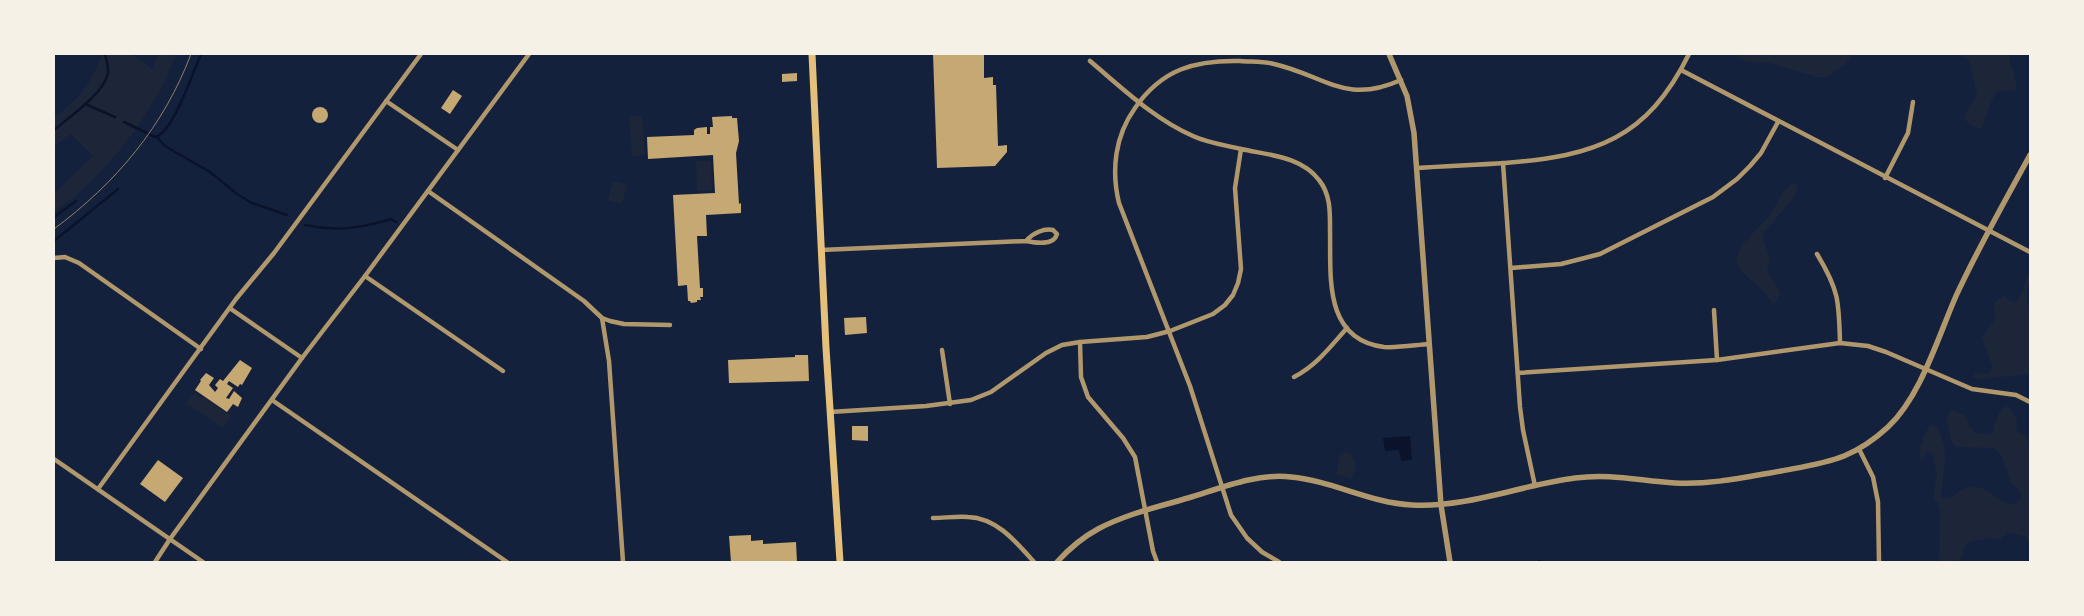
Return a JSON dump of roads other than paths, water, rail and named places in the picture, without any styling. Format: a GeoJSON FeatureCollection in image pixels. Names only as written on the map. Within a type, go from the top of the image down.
{"type":"FeatureCollection","features":[{"type":"Feature","properties":{"kind":"main road"},"geometry":{"type":"LineString","coordinates":[[812,54],[821,250],[840,562]]}},
{"type":"Feature","properties":{"kind":"street"},"geometry":{"type":"LineString","coordinates":[[98,489],[421,54]]}},
{"type":"Feature","properties":{"kind":"street"},"geometry":{"type":"LineString","coordinates":[[155,562],[302,358],[529,54]]}},
{"type":"Feature","properties":{"kind":"street"},"geometry":{"type":"LineString","coordinates":[[1389,54],[1401,80],[1411,110],[1417,168],[1441,505],[1450,562]]}},
{"type":"Feature","properties":{"kind":"street"},"geometry":{"type":"LineString","coordinates":[[1417,168],[1503,163],[1565,156],[1586,151],[1608,142],[1640,121],[1669,89],[1690,54]]}},
{"type":"Feature","properties":{"kind":"street"},"geometry":{"type":"LineString","coordinates":[[1090,61],[1139,102],[1164,120],[1195,137],[1292,160],[1312,172],[1320,180],[1330,206],[1332,298],[1340,320],[1346,328],[1365,341],[1384,347],[1429,344]]}},
{"type":"Feature","properties":{"kind":"street"},"geometry":{"type":"LineString","coordinates":[[1279,562],[1262,552],[1241,531],[1231,515],[1205,430],[1170,331],[1119,203],[1116,190],[1115,168],[1118,144],[1130,115],[1139,102],[1151,88],[1177,70],[1218,61],[1273,63],[1333,86],[1359,91],[1387,86],[1401,80]]}},
{"type":"Feature","properties":{"kind":"street"},"geometry":{"type":"LineString","coordinates":[[1681,70],[2030,252]]}},
{"type":"Feature","properties":{"kind":"street"},"geometry":{"type":"LineString","coordinates":[[386,101],[458,150]]}},
{"type":"Feature","properties":{"kind":"street"},"geometry":{"type":"LineString","coordinates":[[1885,178],[1908,133],[1913,102]]}},
{"type":"Feature","properties":{"kind":"street"},"geometry":{"type":"LineString","coordinates":[[1511,268],[1561,264],[1600,254],[1712,197],[1737,179],[1750,166],[1778,122]]}},
{"type":"Feature","properties":{"kind":"street"},"geometry":{"type":"LineString","coordinates":[[830,412],[950,404],[971,400],[991,392],[1054,348],[1080,342],[1138,338],[1170,331],[1213,314],[1225,305],[1238,283],[1241,254],[1235,188],[1241,149]]}},
{"type":"Feature","properties":{"kind":"street"},"geometry":{"type":"LineString","coordinates":[[1057,562],[1078,542],[1096,530],[1117,520],[1258,478],[1288,476],[1309,480],[1386,502],[1411,505],[1441,505],[1463,503],[1574,478],[1620,476],[1674,483],[1724,481],[1820,463],[1859,449],[1890,425],[1911,398],[1961,287],[1989,230],[2030,155]]}},
{"type":"Feature","properties":{"kind":"street"},"geometry":{"type":"LineString","coordinates":[[1503,163],[1522,430],[1535,486]]}},
{"type":"Feature","properties":{"kind":"street"},"geometry":{"type":"LineString","coordinates":[[428,191],[584,301],[602,318],[624,324],[670,324]]}},
{"type":"Feature","properties":{"kind":"street"},"geometry":{"type":"LineString","coordinates":[[821,250],[1026,240],[1034,243],[1052,242],[1057,234],[1053,230],[1044,230],[1030,236],[1026,240]]}},
{"type":"Feature","properties":{"kind":"street"},"geometry":{"type":"LineString","coordinates":[[1817,254],[1828,272],[1837,294],[1840,343]]}},
{"type":"Feature","properties":{"kind":"street"},"geometry":{"type":"LineString","coordinates":[[54,258],[65,257],[78,263],[201,349]]}},
{"type":"Feature","properties":{"kind":"street"},"geometry":{"type":"LineString","coordinates":[[365,276],[503,372]]}},
{"type":"Feature","properties":{"kind":"street"},"geometry":{"type":"LineString","coordinates":[[231,309],[302,358]]}},
{"type":"Feature","properties":{"kind":"street"},"geometry":{"type":"LineString","coordinates":[[1714,310],[1717,360]]}},
{"type":"Feature","properties":{"kind":"street"},"geometry":{"type":"LineString","coordinates":[[602,318],[610,361],[623,562]]}},
{"type":"Feature","properties":{"kind":"street"},"geometry":{"type":"LineString","coordinates":[[1294,376],[1309,369],[1319,360],[1346,328]]}},
{"type":"Feature","properties":{"kind":"street"},"geometry":{"type":"LineString","coordinates":[[1080,342],[1081,377],[1084,388],[1095,407],[1123,438],[1135,457],[1156,562]]}},
{"type":"Feature","properties":{"kind":"street"},"geometry":{"type":"LineString","coordinates":[[1518,373],[1717,360],[1840,343],[1868,346],[1972,389],[2016,395],[2030,402]]}},
{"type":"Feature","properties":{"kind":"street"},"geometry":{"type":"LineString","coordinates":[[942,350],[950,404]]}},
{"type":"Feature","properties":{"kind":"street"},"geometry":{"type":"LineString","coordinates":[[272,400],[507,562]]}},
{"type":"Feature","properties":{"kind":"street"},"geometry":{"type":"LineString","coordinates":[[1859,449],[1873,477],[1877,496],[1879,562]]}},
{"type":"Feature","properties":{"kind":"street"},"geometry":{"type":"LineString","coordinates":[[54,459],[203,562]]}},
{"type":"Feature","properties":{"kind":"street"},"geometry":{"type":"LineString","coordinates":[[933,518],[969,516],[985,520],[1009,536],[1034,562]]}},
{"type":"Feature","properties":{"kind":"waterway"},"geometry":{"type":"LineString","coordinates":[[54,130],[100,89],[108,73],[105,54]]}},
{"type":"Feature","properties":{"kind":"waterway"},"geometry":{"type":"LineString","coordinates":[[124,122],[155,137],[162,133],[175,114],[201,54]]}},
{"type":"Feature","properties":{"kind":"waterway"},"geometry":{"type":"LineString","coordinates":[[85,104],[115,117]]}},
{"type":"Feature","properties":{"kind":"waterway"},"geometry":{"type":"LineString","coordinates":[[157,137],[165,146],[210,172],[237,194],[252,203],[287,215]]}},
{"type":"Feature","properties":{"kind":"waterway"},"geometry":{"type":"LineString","coordinates":[[54,241],[118,189]]}},
{"type":"Feature","properties":{"kind":"waterway"},"geometry":{"type":"LineString","coordinates":[[54,217],[76,201]]}},
{"type":"Feature","properties":{"kind":"waterway"},"geometry":{"type":"LineString","coordinates":[[305,225],[338,229],[370,225],[391,219],[396,222]]}},
{"type":"Feature","properties":{"kind":"tram line"},"geometry":{"type":"LineString","coordinates":[[54,229],[98,192],[136,151],[167,105],[191,54]]}}]}
